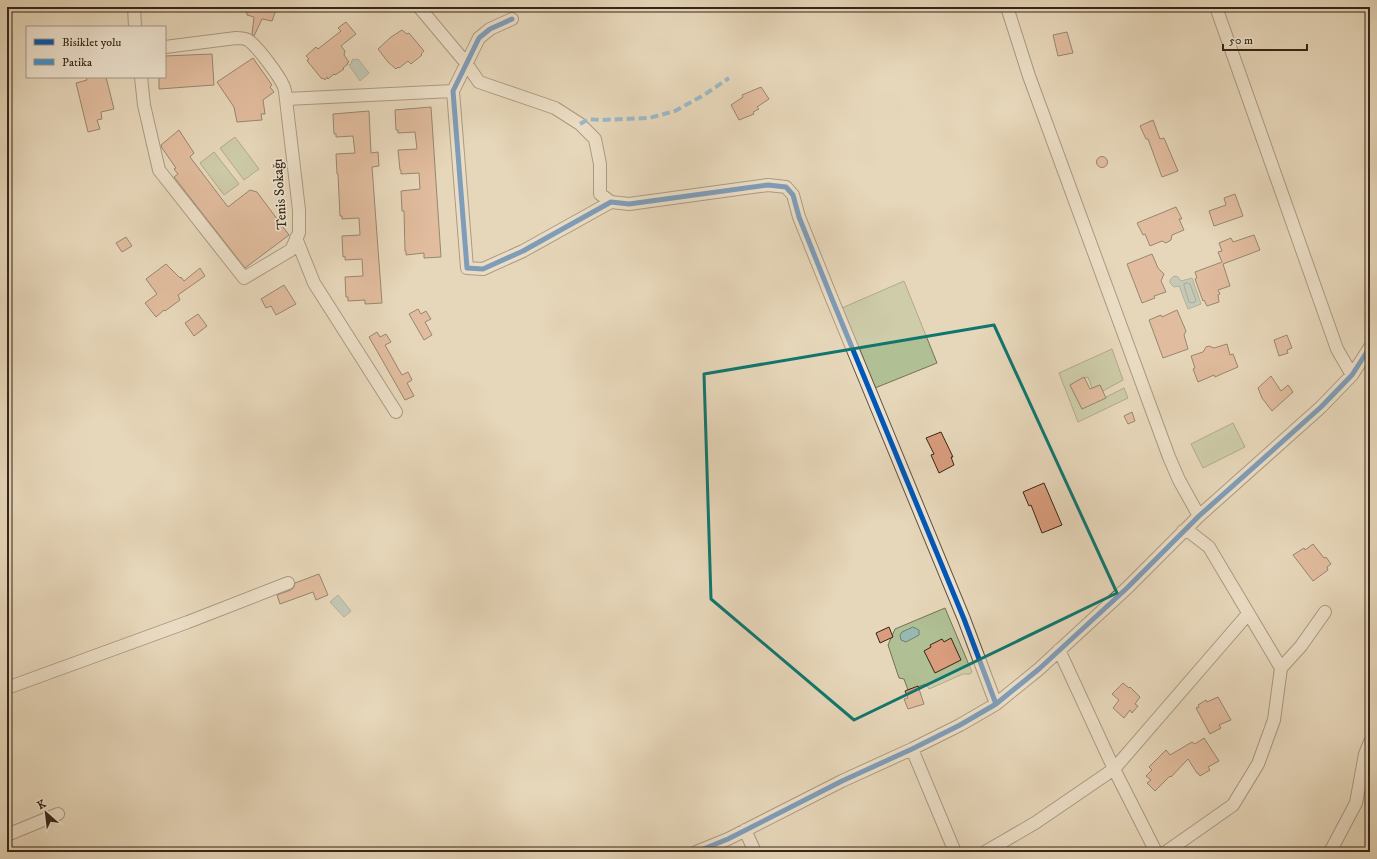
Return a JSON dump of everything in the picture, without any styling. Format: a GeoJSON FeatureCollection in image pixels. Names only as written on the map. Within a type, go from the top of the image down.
{"type":"FeatureCollection","features":[{"type":"Feature","properties":{"kind":"street"},"geometry":{"type":"LineString","coordinates":[[134,7],[136,26]]}},
{"type":"Feature","properties":{"kind":"street"},"geometry":{"type":"LineString","coordinates":[[420,7],[466,63],[479,82],[555,108],[580,124],[595,139],[600,164],[600,194],[611,202],[629,204],[768,185],[786,188],[793,195],[799,217],[964,619],[996,704]]}},
{"type":"Feature","properties":{"kind":"street"},"geometry":{"type":"LineString","coordinates":[[1007,7],[1029,76],[1169,458],[1179,480],[1199,516]]}},
{"type":"Feature","properties":{"kind":"street"},"geometry":{"type":"LineString","coordinates":[[1216,7],[1337,349],[1352,375]]}},
{"type":"Feature","properties":{"kind":"street"},"geometry":{"type":"LineString","coordinates":[[512,19],[490,29],[479,38],[453,91],[467,268],[483,269],[523,251],[611,202]]}},
{"type":"Feature","properties":{"kind":"street","name":"Tenis Sokağı"},"geometry":{"type":"LineString","coordinates":[[141,78],[144,105],[160,170],[244,278],[291,250],[299,233],[299,210],[286,99],[282,81],[252,43],[245,39],[236,38],[166,47]]}},
{"type":"Feature","properties":{"kind":"street"},"geometry":{"type":"LineString","coordinates":[[286,99],[453,91]]}},
{"type":"Feature","properties":{"kind":"street"},"geometry":{"type":"LineString","coordinates":[[296,238],[314,283],[396,412]]}},
{"type":"Feature","properties":{"kind":"street"},"geometry":{"type":"LineString","coordinates":[[696,852],[728,839],[842,781],[912,749],[960,725],[996,704],[1039,669],[1127,588],[1199,516],[1321,407],[1352,375],[1370,347]]}},
{"type":"Feature","properties":{"kind":"street"},"geometry":{"type":"LineString","coordinates":[[1184,531],[1191,533],[1209,547],[1281,668]]}},
{"type":"Feature","properties":{"kind":"street"},"geometry":{"type":"LineString","coordinates":[[7,688],[188,622],[288,583]]}},
{"type":"Feature","properties":{"kind":"street"},"geometry":{"type":"LineString","coordinates":[[1166,852],[1233,805],[1258,764],[1274,720],[1281,668],[1301,646],[1325,612]]}},
{"type":"Feature","properties":{"kind":"street"},"geometry":{"type":"LineString","coordinates":[[985,852],[1035,823],[1114,769],[1248,614]]}},
{"type":"Feature","properties":{"kind":"street"},"geometry":{"type":"LineString","coordinates":[[1059,650],[1114,769],[1156,852]]}},
{"type":"Feature","properties":{"kind":"street"},"geometry":{"type":"LineString","coordinates":[[1330,852],[1356,803],[1365,754],[1370,742]]}},
{"type":"Feature","properties":{"kind":"street"},"geometry":{"type":"LineString","coordinates":[[912,749],[955,852]]}},
{"type":"Feature","properties":{"kind":"street"},"geometry":{"type":"LineString","coordinates":[[7,834],[58,814]]}},
{"type":"Feature","properties":{"kind":"street"},"geometry":{"type":"LineString","coordinates":[[745,830],[755,852]]}},
{"type":"Feature","properties":{"kind":"highlighted area"},"geometry":{"type":"Polygon","coordinates":[[[994,325],[1117,593],[854,720],[711,599],[704,374],[994,325]]]}},
{"type":"Feature","properties":{"kind":"green space"},"geometry":{"type":"Polygon","coordinates":[[[235,137],[259,169],[244,180],[220,148],[235,137]]]}},
{"type":"Feature","properties":{"kind":"green space"},"geometry":{"type":"Polygon","coordinates":[[[214,152],[239,184],[224,195],[200,163],[214,152]]]}},
{"type":"Feature","properties":{"kind":"green space"},"geometry":{"type":"Polygon","coordinates":[[[904,281],[937,363],[875,388],[842,308],[904,281]]]}},
{"type":"Feature","properties":{"kind":"green space"},"geometry":{"type":"Polygon","coordinates":[[[1112,349],[1123,380],[1103,391],[1100,385],[1092,388],[1088,377],[1070,385],[1082,409],[1124,388],[1128,398],[1078,422],[1059,373],[1112,349]]]}},
{"type":"Feature","properties":{"kind":"green space"},"geometry":{"type":"Polygon","coordinates":[[[1233,423],[1245,447],[1203,468],[1191,444],[1233,423]]]}},
{"type":"Feature","properties":{"kind":"green space"},"geometry":{"type":"Polygon","coordinates":[[[945,608],[972,672],[970,674],[963,674],[929,689],[926,684],[908,690],[904,679],[899,678],[888,645],[895,629],[945,608]]]}},
{"type":"Feature","properties":{"kind":"water"},"geometry":{"type":"Polygon","coordinates":[[[354,59],[358,59],[369,73],[360,81],[349,65],[354,59]]]}},
{"type":"Feature","properties":{"kind":"water"},"geometry":{"type":"Polygon","coordinates":[[[1174,276],[1178,277],[1181,281],[1192,278],[1201,304],[1188,309],[1179,286],[1174,287],[1170,283],[1170,280],[1174,276]]]}},
{"type":"Feature","properties":{"kind":"water"},"geometry":{"type":"Polygon","coordinates":[[[338,595],[351,611],[344,617],[330,602],[338,595]]]}},
{"type":"Feature","properties":{"kind":"water"},"geometry":{"type":"Polygon","coordinates":[[[913,627],[919,630],[919,635],[906,642],[901,640],[900,635],[902,632],[913,627]]]}},
{"type":"Feature","properties":{"kind":"building"},"geometry":{"type":"Polygon","coordinates":[[[246,7],[277,7],[272,21],[262,19],[254,36],[252,34],[254,17],[247,15],[246,7]]]}},
{"type":"Feature","properties":{"kind":"building"},"geometry":{"type":"Polygon","coordinates":[[[346,22],[356,34],[341,46],[345,51],[344,55],[349,62],[343,68],[344,69],[335,75],[334,74],[328,79],[327,77],[325,80],[323,78],[322,79],[308,62],[307,60],[309,59],[306,56],[316,47],[318,49],[341,31],[338,28],[346,22]]]}},
{"type":"Feature","properties":{"kind":"building"},"geometry":{"type":"Polygon","coordinates":[[[402,30],[407,34],[409,33],[424,51],[421,54],[422,55],[411,64],[408,61],[396,69],[388,62],[378,49],[391,37],[402,30]]]}},
{"type":"Feature","properties":{"kind":"building"},"geometry":{"type":"Polygon","coordinates":[[[1067,32],[1073,53],[1058,56],[1053,35],[1067,32]]]}},
{"type":"Feature","properties":{"kind":"building"},"geometry":{"type":"Polygon","coordinates":[[[212,54],[214,85],[159,89],[159,78],[166,78],[166,56],[212,54]]]}},
{"type":"Feature","properties":{"kind":"building"},"geometry":{"type":"Polygon","coordinates":[[[253,58],[272,85],[270,87],[274,92],[263,100],[265,114],[261,114],[262,120],[237,122],[234,107],[217,82],[253,58]]]}},
{"type":"Feature","properties":{"kind":"building"},"geometry":{"type":"Polygon","coordinates":[[[86,78],[106,78],[114,109],[101,112],[102,119],[97,120],[100,129],[88,132],[76,83],[87,80],[86,78]]]}},
{"type":"Feature","properties":{"kind":"building"},"geometry":{"type":"Polygon","coordinates":[[[761,87],[769,99],[757,107],[759,109],[753,112],[754,114],[739,120],[731,105],[743,97],[742,95],[761,87]]]}},
{"type":"Feature","properties":{"kind":"building"},"geometry":{"type":"Polygon","coordinates":[[[431,107],[441,257],[424,258],[424,253],[406,255],[405,251],[404,211],[402,211],[401,191],[420,189],[419,173],[401,174],[398,150],[417,149],[415,132],[398,133],[398,130],[396,130],[395,110],[431,107]]]}},
{"type":"Feature","properties":{"kind":"building"},"geometry":{"type":"Polygon","coordinates":[[[369,111],[371,153],[378,152],[379,166],[372,167],[382,303],[365,304],[365,300],[348,301],[348,297],[346,297],[345,277],[363,276],[362,259],[345,260],[345,256],[343,257],[342,236],[360,235],[359,218],[342,219],[342,216],[340,216],[336,154],[355,153],[353,136],[336,137],[336,134],[334,134],[333,114],[369,111]]]}},
{"type":"Feature","properties":{"kind":"building"},"geometry":{"type":"Polygon","coordinates":[[[1153,120],[1160,139],[1164,138],[1178,171],[1162,177],[1148,139],[1146,139],[1140,126],[1153,120]]]}},
{"type":"Feature","properties":{"kind":"building"},"geometry":{"type":"Polygon","coordinates":[[[179,130],[194,153],[190,157],[228,207],[250,190],[257,192],[289,235],[245,268],[174,177],[178,174],[174,169],[176,168],[161,145],[179,130]]]}},
{"type":"Feature","properties":{"kind":"building"},"geometry":{"type":"Polygon","coordinates":[[[1102,156],[1106,158],[1108,162],[1106,166],[1102,168],[1098,166],[1096,162],[1098,158],[1102,156]]]}},
{"type":"Feature","properties":{"kind":"building"},"geometry":{"type":"Polygon","coordinates":[[[1235,194],[1243,216],[1214,226],[1209,211],[1226,205],[1224,198],[1235,194]]]}},
{"type":"Feature","properties":{"kind":"building"},"geometry":{"type":"Polygon","coordinates":[[[1176,207],[1182,219],[1179,219],[1184,230],[1172,235],[1171,240],[1166,243],[1162,241],[1150,246],[1145,234],[1143,235],[1137,223],[1176,207]]]}},
{"type":"Feature","properties":{"kind":"building"},"geometry":{"type":"Polygon","coordinates":[[[1254,235],[1260,250],[1223,264],[1230,286],[1218,290],[1220,294],[1218,295],[1219,302],[1207,306],[1204,300],[1203,301],[1195,279],[1197,278],[1195,272],[1222,262],[1218,252],[1222,251],[1219,243],[1231,238],[1233,242],[1254,235]]]}},
{"type":"Feature","properties":{"kind":"building"},"geometry":{"type":"Polygon","coordinates":[[[126,237],[132,246],[122,252],[116,243],[126,237]]]}},
{"type":"Feature","properties":{"kind":"building"},"geometry":{"type":"Polygon","coordinates":[[[1152,254],[1158,268],[1164,274],[1161,281],[1166,292],[1154,296],[1155,298],[1142,303],[1127,264],[1152,254]]]}},
{"type":"Feature","properties":{"kind":"building"},"geometry":{"type":"Polygon","coordinates":[[[166,264],[184,281],[200,268],[205,276],[178,295],[180,300],[156,317],[145,303],[157,294],[146,279],[166,264]]]}},
{"type":"Feature","properties":{"kind":"building"},"geometry":{"type":"Polygon","coordinates":[[[284,285],[296,304],[276,315],[271,306],[266,308],[261,299],[284,285]]]}},
{"type":"Feature","properties":{"kind":"building"},"geometry":{"type":"Polygon","coordinates":[[[418,309],[421,314],[426,311],[431,319],[425,322],[432,335],[424,340],[409,314],[418,309]]]}},
{"type":"Feature","properties":{"kind":"building"},"geometry":{"type":"Polygon","coordinates":[[[1177,310],[1186,331],[1184,335],[1188,349],[1163,358],[1149,320],[1161,315],[1162,317],[1177,310]]]}},
{"type":"Feature","properties":{"kind":"building"},"geometry":{"type":"Polygon","coordinates":[[[198,314],[207,326],[194,336],[185,323],[198,314]]]}},
{"type":"Feature","properties":{"kind":"building"},"geometry":{"type":"Polygon","coordinates":[[[377,332],[380,337],[386,334],[391,342],[385,345],[402,375],[408,372],[412,380],[407,383],[414,396],[405,400],[369,337],[377,332]]]}},
{"type":"Feature","properties":{"kind":"building"},"geometry":{"type":"Polygon","coordinates":[[[1287,335],[1292,348],[1287,350],[1288,353],[1279,356],[1274,340],[1287,335]]]}},
{"type":"Feature","properties":{"kind":"building"},"geometry":{"type":"Polygon","coordinates":[[[1227,344],[1230,355],[1233,354],[1238,367],[1215,377],[1214,375],[1198,382],[1193,369],[1195,368],[1191,356],[1203,352],[1206,347],[1209,346],[1214,348],[1227,344]]]}},
{"type":"Feature","properties":{"kind":"building"},"geometry":{"type":"Polygon","coordinates":[[[1271,376],[1281,391],[1288,385],[1293,392],[1272,411],[1262,398],[1258,388],[1271,376]]]}},
{"type":"Feature","properties":{"kind":"building"},"geometry":{"type":"Polygon","coordinates":[[[1084,377],[1090,389],[1100,385],[1106,398],[1082,409],[1070,385],[1084,377]]]}},
{"type":"Feature","properties":{"kind":"building"},"geometry":{"type":"Polygon","coordinates":[[[1132,412],[1135,421],[1128,424],[1124,416],[1132,412]]]}},
{"type":"Feature","properties":{"kind":"building"},"geometry":{"type":"Polygon","coordinates":[[[941,432],[953,457],[951,457],[954,465],[939,473],[931,455],[934,454],[926,438],[941,432]]]}},
{"type":"Feature","properties":{"kind":"building"},"geometry":{"type":"Polygon","coordinates":[[[1044,483],[1062,525],[1042,533],[1031,505],[1029,506],[1023,492],[1044,483]]]}},
{"type":"Feature","properties":{"kind":"building"},"geometry":{"type":"Polygon","coordinates":[[[1313,544],[1331,564],[1327,567],[1328,570],[1313,581],[1293,555],[1304,548],[1305,550],[1313,544]]]}},
{"type":"Feature","properties":{"kind":"building"},"geometry":{"type":"Polygon","coordinates":[[[319,574],[328,595],[316,600],[313,592],[280,604],[277,595],[291,590],[295,583],[319,574]]]}},
{"type":"Feature","properties":{"kind":"building"},"geometry":{"type":"Polygon","coordinates":[[[889,627],[893,637],[880,643],[876,633],[889,627]]]}},
{"type":"Feature","properties":{"kind":"building"},"geometry":{"type":"Polygon","coordinates":[[[951,638],[961,660],[935,673],[924,651],[931,647],[930,645],[942,639],[944,642],[951,638]]]}},
{"type":"Feature","properties":{"kind":"building"},"geometry":{"type":"Polygon","coordinates":[[[1123,683],[1129,688],[1130,687],[1140,697],[1135,704],[1138,706],[1132,713],[1130,710],[1124,718],[1113,708],[1119,700],[1112,694],[1123,683]]]}},
{"type":"Feature","properties":{"kind":"building"},"geometry":{"type":"Polygon","coordinates":[[[918,686],[924,704],[908,709],[904,699],[908,698],[905,691],[918,686]]]}},
{"type":"Feature","properties":{"kind":"building"},"geometry":{"type":"Polygon","coordinates":[[[1218,697],[1231,720],[1219,725],[1221,728],[1210,734],[1196,708],[1206,700],[1207,702],[1218,697]]]}},
{"type":"Feature","properties":{"kind":"building"},"geometry":{"type":"Polygon","coordinates":[[[1204,738],[1219,761],[1208,767],[1210,770],[1200,776],[1188,759],[1155,791],[1147,783],[1151,780],[1146,776],[1152,770],[1149,767],[1166,750],[1170,755],[1192,742],[1195,744],[1204,738]]]}},
{"type":"Feature","properties":{"kind":"marked path"},"geometry":{"type":"LineString","coordinates":[[580,124],[589,119],[649,118],[675,111],[704,95],[729,78]]}},
{"type":"Feature","properties":{"kind":"cycle path"},"geometry":{"type":"LineString","coordinates":[[512,19],[490,29],[479,38],[453,91],[467,268],[483,269],[523,251],[611,202],[629,204],[768,185],[786,187],[793,195],[799,217],[964,619],[996,704]]}},
{"type":"Feature","properties":{"kind":"cycle path"},"geometry":{"type":"LineString","coordinates":[[696,852],[728,839],[842,781],[912,749],[960,725],[996,704],[1039,669],[1127,588],[1199,516],[1321,407],[1352,375],[1370,347]]}}]}
